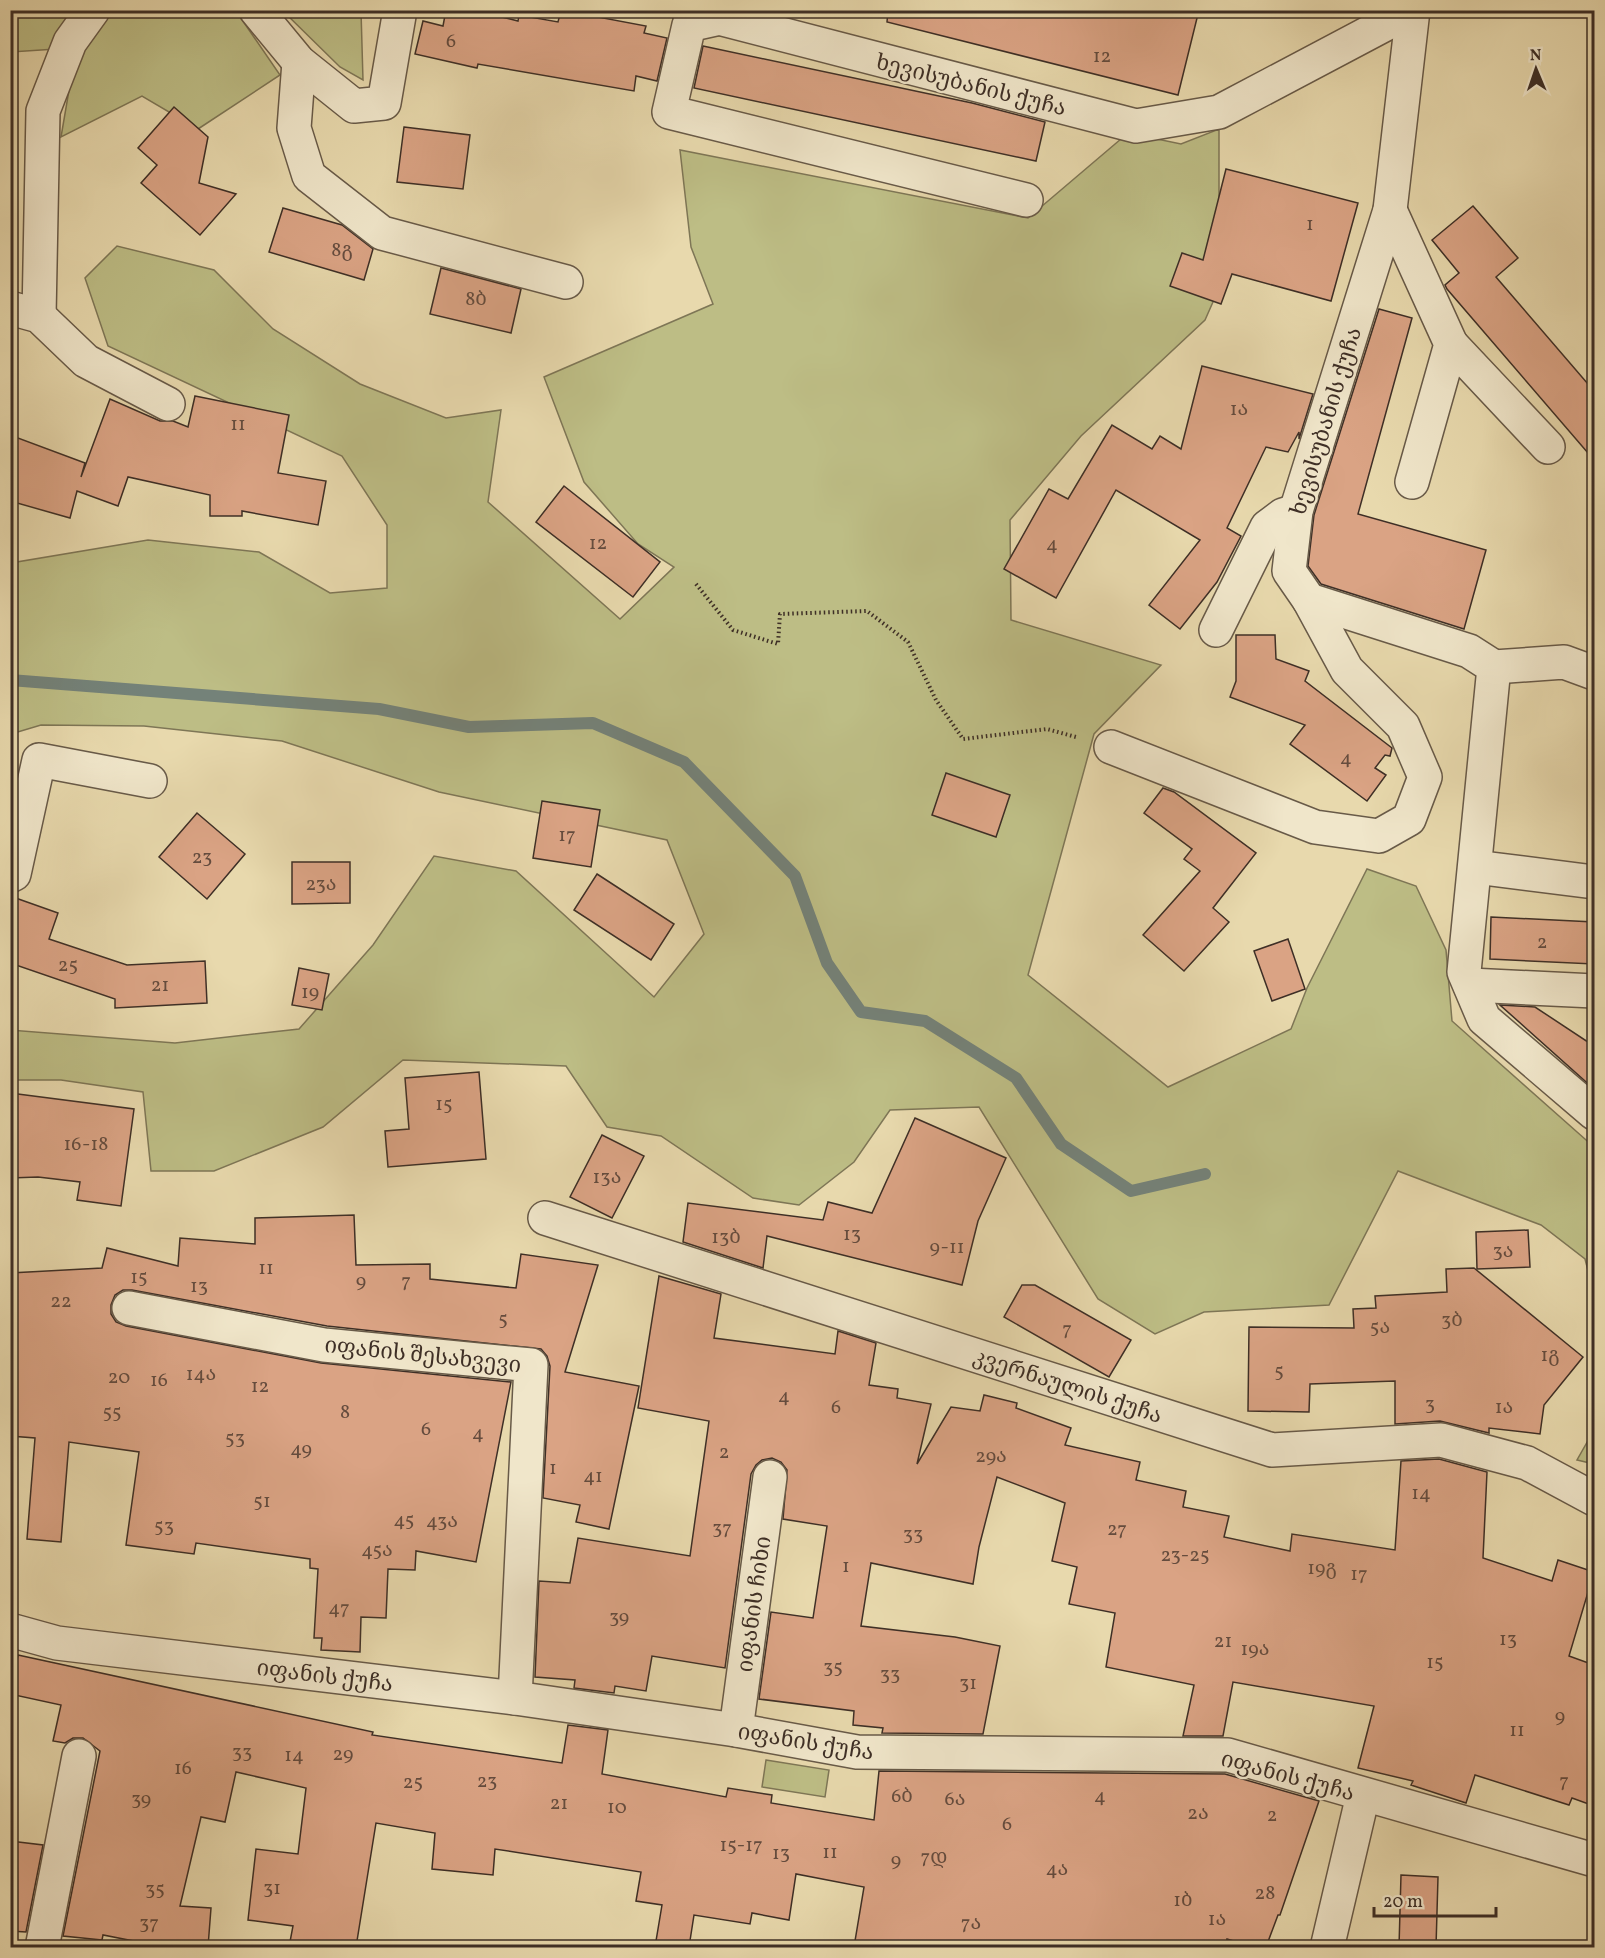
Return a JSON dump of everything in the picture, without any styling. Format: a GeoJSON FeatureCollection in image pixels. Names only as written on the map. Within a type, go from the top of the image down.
{"type":"FeatureCollection","features":[{"type":"Feature","properties":{"kind":"street"},"geometry":{"type":"LineString","coordinates":[[93,10],[70,42],[44,111],[25,312],[87,361],[168,405]]}},
{"type":"Feature","properties":{"kind":"street"},"geometry":{"type":"LineString","coordinates":[[256,10],[299,62],[354,106],[384,103],[400,10]]}},
{"type":"Feature","properties":{"kind":"street","name":"ხევისუბანის ქუჩა"},"geometry":{"type":"LineString","coordinates":[[708,13],[1136,126],[1219,112],[1413,10]]}},
{"type":"Feature","properties":{"kind":"street","name":"ხევისუბანის ქუჩა"},"geometry":{"type":"LineString","coordinates":[[1112,747],[1315,827],[1379,836],[1410,819],[1425,777],[1403,726],[1347,670],[1309,600],[1289,572],[1296,511],[1390,210],[1413,10]]}},
{"type":"Feature","properties":{"kind":"street"},"geometry":{"type":"LineString","coordinates":[[708,13],[689,25],[669,112],[1026,200]]}},
{"type":"Feature","properties":{"kind":"street"},"geometry":{"type":"LineString","coordinates":[[299,62],[294,128],[309,176],[382,233],[566,282]]}},
{"type":"Feature","properties":{"kind":"street"},"geometry":{"type":"LineString","coordinates":[[1390,210],[1451,344],[1548,447]]}},
{"type":"Feature","properties":{"kind":"street"},"geometry":{"type":"LineString","coordinates":[[1412,482],[1451,344]]}},
{"type":"Feature","properties":{"kind":"street"},"geometry":{"type":"LineString","coordinates":[[1216,630],[1267,527],[1283,515],[1296,511]]}},
{"type":"Feature","properties":{"kind":"street"},"geometry":{"type":"LineString","coordinates":[[1309,600],[1469,651],[1494,667],[1564,662],[1594,673]]}},
{"type":"Feature","properties":{"kind":"street"},"geometry":{"type":"LineString","coordinates":[[1494,667],[1464,972],[1484,1018],[1594,1113]]}},
{"type":"Feature","properties":{"kind":"street"},"geometry":{"type":"LineString","coordinates":[[10,876],[14,874],[39,760],[150,781]]}},
{"type":"Feature","properties":{"kind":"street"},"geometry":{"type":"LineString","coordinates":[[1475,867],[1594,882]]}},
{"type":"Feature","properties":{"kind":"street"},"geometry":{"type":"LineString","coordinates":[[1470,985],[1594,991]]}},
{"type":"Feature","properties":{"kind":"street","name":"კვერნაულის ქუჩა"},"geometry":{"type":"LineString","coordinates":[[545,1218],[1272,1450],[1441,1440],[1527,1463],[1594,1499]]}},
{"type":"Feature","properties":{"kind":"street","name":"იფანის შესახვევი"},"geometry":{"type":"LineString","coordinates":[[129,1308],[324,1345],[531,1365],[515,1698]]}},
{"type":"Feature","properties":{"kind":"street","name":"იფანის ჩიხი"},"geometry":{"type":"LineString","coordinates":[[736,1730],[770,1477]]}},
{"type":"Feature","properties":{"kind":"street","name":"იფანის ქუჩა"},"geometry":{"type":"LineString","coordinates":[[10,1630],[57,1643],[515,1698],[736,1730],[857,1752],[1228,1755],[1594,1860]]}},
{"type":"Feature","properties":{"kind":"street"},"geometry":{"type":"LineString","coordinates":[[42,1947],[79,1756]]}},
{"type":"Feature","properties":{"kind":"street"},"geometry":{"type":"LineString","coordinates":[[1327,1947],[1363,1795]]}},
{"type":"Feature","properties":{"kind":"path"},"geometry":{"type":"LineString","coordinates":[[696,584],[733,630],[778,645],[780,614],[867,611],[908,642],[936,700],[963,739],[1047,729],[1112,747]]}},
{"type":"Feature","properties":{"kind":"green space"},"geometry":{"type":"Polygon","coordinates":[[[11,11],[81,11],[56,49],[11,52],[11,11]]]}},
{"type":"Feature","properties":{"kind":"green space"},"geometry":{"type":"Polygon","coordinates":[[[110,11],[236,11],[280,75],[198,129],[142,96],[61,137],[74,61],[110,11]]]}},
{"type":"Feature","properties":{"kind":"green space"},"geometry":{"type":"Polygon","coordinates":[[[283,11],[361,11],[363,80],[340,67],[283,11]]]}},
{"type":"Feature","properties":{"kind":"green space"},"geometry":{"type":"Polygon","coordinates":[[[1219,129],[1219,210],[1228,268],[1205,320],[1081,436],[1010,520],[1011,620],[1161,665],[1094,734],[1028,975],[1168,1087],[1291,1029],[1307,988],[1367,869],[1416,886],[1446,950],[1452,1021],[1594,1147],[1594,1294],[1585,1259],[1541,1225],[1398,1171],[1329,1305],[1204,1312],[1155,1334],[1098,1299],[979,1107],[890,1110],[854,1162],[799,1205],[753,1198],[661,1136],[607,1127],[566,1066],[403,1060],[323,1127],[214,1171],[151,1171],[143,1092],[61,1080],[11,1080],[10,1030],[175,1043],[299,1029],[373,945],[434,856],[516,871],[654,997],[704,934],[667,840],[439,792],[282,741],[144,726],[41,725],[11,734],[11,563],[148,540],[259,552],[330,593],[387,588],[387,525],[342,456],[108,346],[85,278],[117,246],[214,270],[273,329],[360,384],[446,418],[501,410],[488,502],[620,619],[674,567],[638,544],[584,482],[544,377],[713,304],[691,247],[680,150],[1028,218],[1128,133],[1181,144],[1219,129]]]}},
{"type":"Feature","properties":{"kind":"green space"},"geometry":{"type":"Polygon","coordinates":[[[1594,1430],[1594,1464],[1577,1460],[1594,1430]]]}},
{"type":"Feature","properties":{"kind":"green space"},"geometry":{"type":"Polygon","coordinates":[[[766,1760],[829,1770],[825,1797],[762,1787],[766,1760]]]}},
{"type":"Feature","properties":{"kind":"building"},"geometry":{"type":"Polygon","coordinates":[[[446,10],[473,10],[518,21],[519,15],[558,22],[561,10],[646,26],[644,33],[667,38],[657,81],[636,76],[634,91],[478,64],[477,68],[415,54],[423,21],[443,26],[446,10]]]}},
{"type":"Feature","properties":{"kind":"building"},"geometry":{"type":"Polygon","coordinates":[[[888,10],[1199,10],[1178,95],[887,22],[888,10]]]}},
{"type":"Feature","properties":{"kind":"building"},"geometry":{"type":"Polygon","coordinates":[[[703,46],[972,103],[1045,122],[1036,161],[694,88],[703,46]]]}},
{"type":"Feature","properties":{"kind":"building"},"geometry":{"type":"Polygon","coordinates":[[[174,107],[208,137],[199,183],[236,194],[200,235],[141,183],[157,165],[138,148],[174,107]]]}},
{"type":"Feature","properties":{"kind":"building"},"geometry":{"type":"Polygon","coordinates":[[[404,127],[470,135],[463,189],[397,182],[404,127]]]}},
{"type":"Feature","properties":{"kind":"building"},"geometry":{"type":"Polygon","coordinates":[[[1226,169],[1358,203],[1331,301],[1232,274],[1221,304],[1170,286],[1182,253],[1203,260],[1226,169]]]}},
{"type":"Feature","properties":{"kind":"building"},"geometry":{"type":"Polygon","coordinates":[[[1473,206],[1518,258],[1496,277],[1594,391],[1594,460],[1445,285],[1459,273],[1432,240],[1473,206]]]}},
{"type":"Feature","properties":{"kind":"building"},"geometry":{"type":"Polygon","coordinates":[[[283,208],[342,225],[373,249],[364,280],[269,252],[283,208]]]}},
{"type":"Feature","properties":{"kind":"building"},"geometry":{"type":"Polygon","coordinates":[[[441,268],[521,289],[511,333],[430,314],[441,268]]]}},
{"type":"Feature","properties":{"kind":"building"},"geometry":{"type":"Polygon","coordinates":[[[1379,309],[1412,318],[1358,514],[1486,550],[1464,629],[1321,584],[1308,566],[1314,515],[1379,309]]]}},
{"type":"Feature","properties":{"kind":"building"},"geometry":{"type":"Polygon","coordinates":[[[1202,366],[1313,394],[1299,439],[1299,432],[1288,452],[1266,447],[1227,528],[1241,536],[1217,582],[1180,629],[1149,605],[1200,540],[1116,490],[1056,598],[1004,569],[1049,489],[1068,499],[1112,425],[1152,449],[1160,436],[1181,449],[1202,366]]]}},
{"type":"Feature","properties":{"kind":"building"},"geometry":{"type":"Polygon","coordinates":[[[195,396],[289,415],[278,473],[326,481],[318,525],[242,511],[242,516],[210,516],[210,495],[128,477],[118,506],[77,491],[70,518],[10,501],[10,435],[85,463],[81,477],[110,399],[160,421],[173,421],[188,427],[195,396]]]}},
{"type":"Feature","properties":{"kind":"building"},"geometry":{"type":"Polygon","coordinates":[[[564,486],[660,562],[633,597],[536,522],[564,486]]]}},
{"type":"Feature","properties":{"kind":"building"},"geometry":{"type":"Polygon","coordinates":[[[1236,635],[1275,635],[1276,659],[1309,671],[1305,681],[1392,748],[1390,756],[1385,755],[1375,768],[1386,775],[1367,801],[1290,744],[1305,725],[1230,697],[1236,681],[1236,635]]]}},
{"type":"Feature","properties":{"kind":"building"},"geometry":{"type":"Polygon","coordinates":[[[946,773],[1010,795],[996,837],[932,815],[946,773]]]}},
{"type":"Feature","properties":{"kind":"building"},"geometry":{"type":"Polygon","coordinates":[[[1163,788],[1174,792],[1256,853],[1213,908],[1229,922],[1184,971],[1143,935],[1200,871],[1184,859],[1192,849],[1144,813],[1163,788]]]}},
{"type":"Feature","properties":{"kind":"building"},"geometry":{"type":"Polygon","coordinates":[[[542,801],[600,810],[591,867],[533,858],[542,801]]]}},
{"type":"Feature","properties":{"kind":"building"},"geometry":{"type":"Polygon","coordinates":[[[197,813],[245,854],[207,899],[159,857],[197,813]]]}},
{"type":"Feature","properties":{"kind":"building"},"geometry":{"type":"Polygon","coordinates":[[[292,862],[350,862],[350,903],[292,904],[292,862]]]}},
{"type":"Feature","properties":{"kind":"building"},"geometry":{"type":"Polygon","coordinates":[[[597,874],[674,924],[651,960],[574,910],[597,874]]]}},
{"type":"Feature","properties":{"kind":"building"},"geometry":{"type":"Polygon","coordinates":[[[10,896],[58,913],[49,939],[127,965],[205,961],[207,1003],[115,1008],[115,999],[10,963],[10,896]]]}},
{"type":"Feature","properties":{"kind":"building"},"geometry":{"type":"Polygon","coordinates":[[[1491,917],[1594,922],[1594,964],[1490,959],[1491,917]]]}},
{"type":"Feature","properties":{"kind":"building"},"geometry":{"type":"Polygon","coordinates":[[[1288,939],[1305,989],[1272,1001],[1254,951],[1288,939]]]}},
{"type":"Feature","properties":{"kind":"building"},"geometry":{"type":"Polygon","coordinates":[[[299,968],[329,974],[322,1010],[292,1005],[299,968]]]}},
{"type":"Feature","properties":{"kind":"building"},"geometry":{"type":"Polygon","coordinates":[[[1500,1005],[1535,1007],[1594,1046],[1594,1089],[1500,1005]]]}},
{"type":"Feature","properties":{"kind":"building"},"geometry":{"type":"Polygon","coordinates":[[[479,1072],[486,1159],[388,1167],[385,1131],[409,1129],[405,1078],[479,1072]]]}},
{"type":"Feature","properties":{"kind":"building"},"geometry":{"type":"Polygon","coordinates":[[[10,1093],[134,1109],[121,1206],[77,1200],[80,1182],[38,1177],[10,1178],[10,1093]]]}},
{"type":"Feature","properties":{"kind":"building"},"geometry":{"type":"Polygon","coordinates":[[[915,1118],[1006,1158],[978,1221],[962,1285],[767,1236],[763,1268],[683,1242],[688,1203],[823,1220],[828,1202],[872,1213],[915,1118]]]}},
{"type":"Feature","properties":{"kind":"building"},"geometry":{"type":"Polygon","coordinates":[[[602,1135],[644,1156],[612,1218],[570,1197],[602,1135]]]}},
{"type":"Feature","properties":{"kind":"building"},"geometry":{"type":"Polygon","coordinates":[[[354,1215],[356,1265],[430,1264],[430,1279],[516,1288],[521,1254],[598,1265],[565,1372],[639,1386],[609,1529],[576,1522],[580,1505],[543,1498],[550,1366],[547,1356],[541,1349],[327,1326],[123,1290],[115,1295],[111,1305],[111,1314],[116,1322],[126,1326],[321,1363],[511,1382],[476,1562],[416,1551],[415,1570],[388,1569],[386,1618],[361,1617],[360,1652],[321,1650],[322,1638],[314,1638],[318,1569],[310,1568],[310,1559],[196,1543],[194,1554],[126,1545],[139,1452],[69,1442],[61,1542],[27,1539],[35,1438],[10,1436],[10,1273],[102,1268],[107,1248],[178,1266],[180,1238],[255,1244],[255,1218],[354,1215]]]}},
{"type":"Feature","properties":{"kind":"building"},"geometry":{"type":"Polygon","coordinates":[[[1528,1230],[1530,1267],[1477,1269],[1476,1232],[1528,1230]]]}},
{"type":"Feature","properties":{"kind":"building"},"geometry":{"type":"Polygon","coordinates":[[[1474,1268],[1583,1357],[1544,1405],[1540,1434],[1489,1428],[1489,1433],[1440,1421],[1395,1424],[1395,1381],[1310,1384],[1309,1412],[1248,1411],[1249,1327],[1354,1328],[1353,1309],[1376,1308],[1375,1296],[1447,1292],[1446,1269],[1474,1268]]]}},
{"type":"Feature","properties":{"kind":"building"},"geometry":{"type":"Polygon","coordinates":[[[659,1276],[721,1294],[714,1338],[835,1354],[838,1331],[876,1343],[869,1385],[898,1389],[897,1398],[931,1404],[917,1464],[951,1407],[980,1411],[984,1395],[1017,1403],[1016,1408],[1071,1428],[1065,1445],[1140,1462],[1136,1480],[1186,1491],[1183,1507],[1229,1516],[1224,1537],[1290,1551],[1292,1534],[1395,1550],[1401,1461],[1439,1459],[1487,1472],[1483,1558],[1552,1581],[1558,1560],[1594,1572],[1569,1656],[1594,1665],[1594,1806],[1572,1798],[1569,1805],[1475,1775],[1466,1803],[1411,1785],[1413,1781],[1358,1768],[1374,1706],[1233,1682],[1223,1736],[1183,1736],[1194,1685],[1106,1667],[1115,1613],[1069,1604],[1077,1567],[1052,1561],[1065,1503],[997,1477],[979,1547],[973,1584],[871,1563],[861,1626],[955,1637],[1000,1646],[983,1734],[882,1733],[883,1728],[853,1725],[854,1711],[759,1699],[771,1612],[813,1618],[827,1526],[783,1519],[787,1470],[781,1462],[772,1458],[762,1460],[751,1474],[725,1668],[652,1656],[646,1691],[615,1686],[614,1693],[574,1688],[575,1680],[535,1677],[539,1581],[570,1583],[578,1538],[690,1556],[709,1421],[638,1408],[659,1276]]]}},
{"type":"Feature","properties":{"kind":"building"},"geometry":{"type":"Polygon","coordinates":[[[1022,1285],[1035,1285],[1131,1340],[1109,1377],[1004,1317],[1022,1285]]]}},
{"type":"Feature","properties":{"kind":"building"},"geometry":{"type":"Polygon","coordinates":[[[18,1655],[373,1732],[372,1735],[562,1763],[568,1725],[608,1730],[602,1774],[726,1797],[728,1788],[772,1795],[771,1803],[874,1820],[879,1771],[1225,1774],[1319,1801],[1280,1915],[1278,1915],[1266,1947],[1253,1947],[1227,1939],[1225,1947],[854,1947],[864,1887],[796,1874],[789,1920],[752,1913],[750,1924],[694,1915],[689,1947],[655,1947],[662,1905],[636,1901],[641,1872],[495,1849],[493,1875],[432,1869],[435,1833],[376,1823],[356,1947],[289,1947],[293,1926],[248,1920],[256,1849],[298,1854],[306,1788],[236,1772],[225,1822],[201,1817],[180,1906],[211,1908],[208,1947],[164,1947],[103,1935],[102,1940],[63,1936],[100,1751],[83,1738],[73,1738],[65,1743],[53,1741],[61,1705],[10,1694],[18,1655]]]}},
{"type":"Feature","properties":{"kind":"building"},"geometry":{"type":"Polygon","coordinates":[[[10,1841],[43,1845],[26,1932],[10,1931],[10,1841]]]}},
{"type":"Feature","properties":{"kind":"building"},"geometry":{"type":"Polygon","coordinates":[[[1401,1875],[1438,1877],[1436,1947],[1399,1947],[1401,1875]]]}},
{"type":"Feature","properties":{"kind":"waterway"},"geometry":{"type":"LineString","coordinates":[[10,680],[379,709],[469,727],[593,723],[684,762],[795,876],[827,963],[861,1012],[925,1021],[1016,1078],[1061,1144],[1131,1191],[1205,1174]]}}]}
